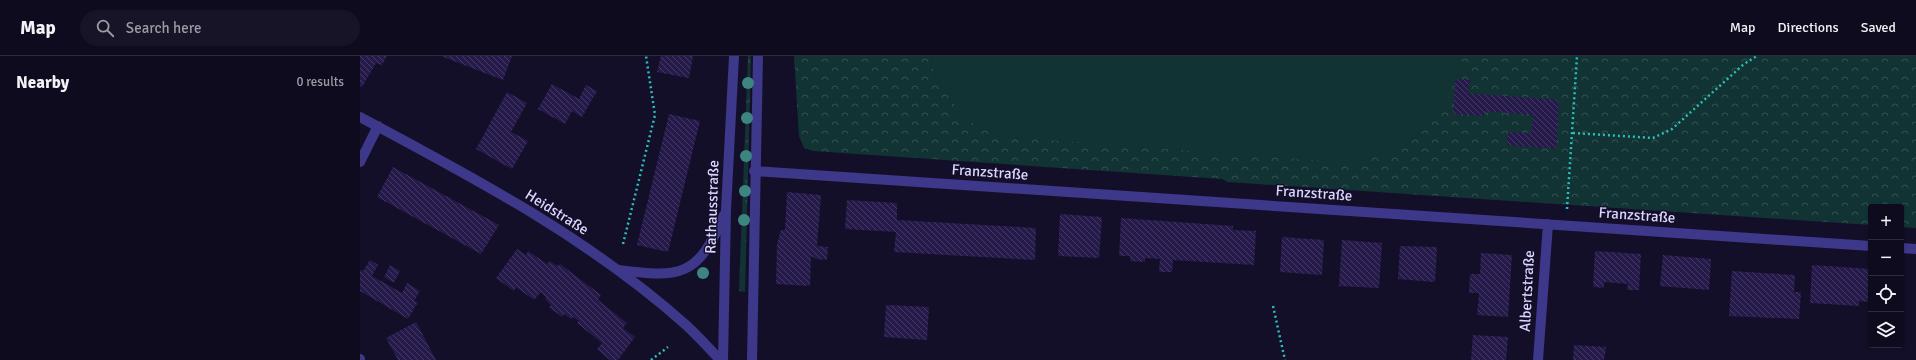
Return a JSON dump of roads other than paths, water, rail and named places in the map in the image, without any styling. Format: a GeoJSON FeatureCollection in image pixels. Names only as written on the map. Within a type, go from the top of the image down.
{"type":"FeatureCollection","features":[{"type":"Feature","properties":{"kind":"street","name":"Rathausstraße"},"geometry":{"type":"LineString","coordinates":[[723,360],[726,210],[734,56]]}},
{"type":"Feature","properties":{"kind":"street"},"geometry":{"type":"LineString","coordinates":[[752,360],[754,170],[758,56]]}},
{"type":"Feature","properties":{"kind":"street","name":"Heidstraße"},"geometry":{"type":"LineString","coordinates":[[360,117],[492,189],[574,240],[618,270],[687,326],[720,360]]}},
{"type":"Feature","properties":{"kind":"street"},"geometry":{"type":"LineString","coordinates":[[360,162],[378,126]]}},
{"type":"Feature","properties":{"kind":"street","name":"Franzstraße"},"geometry":{"type":"LineString","coordinates":[[754,170],[1868,246]]}},
{"type":"Feature","properties":{"kind":"street"},"geometry":{"type":"LineString","coordinates":[[618,270],[653,275],[671,274],[685,269],[701,258],[712,242],[726,210]]}},
{"type":"Feature","properties":{"kind":"street","name":"Albertstraße"},"geometry":{"type":"LineString","coordinates":[[1538,360],[1548,224]]}},
{"type":"Feature","properties":{"kind":"street"},"geometry":{"type":"LineString","coordinates":[[1904,248],[1916,249]]}}]}
